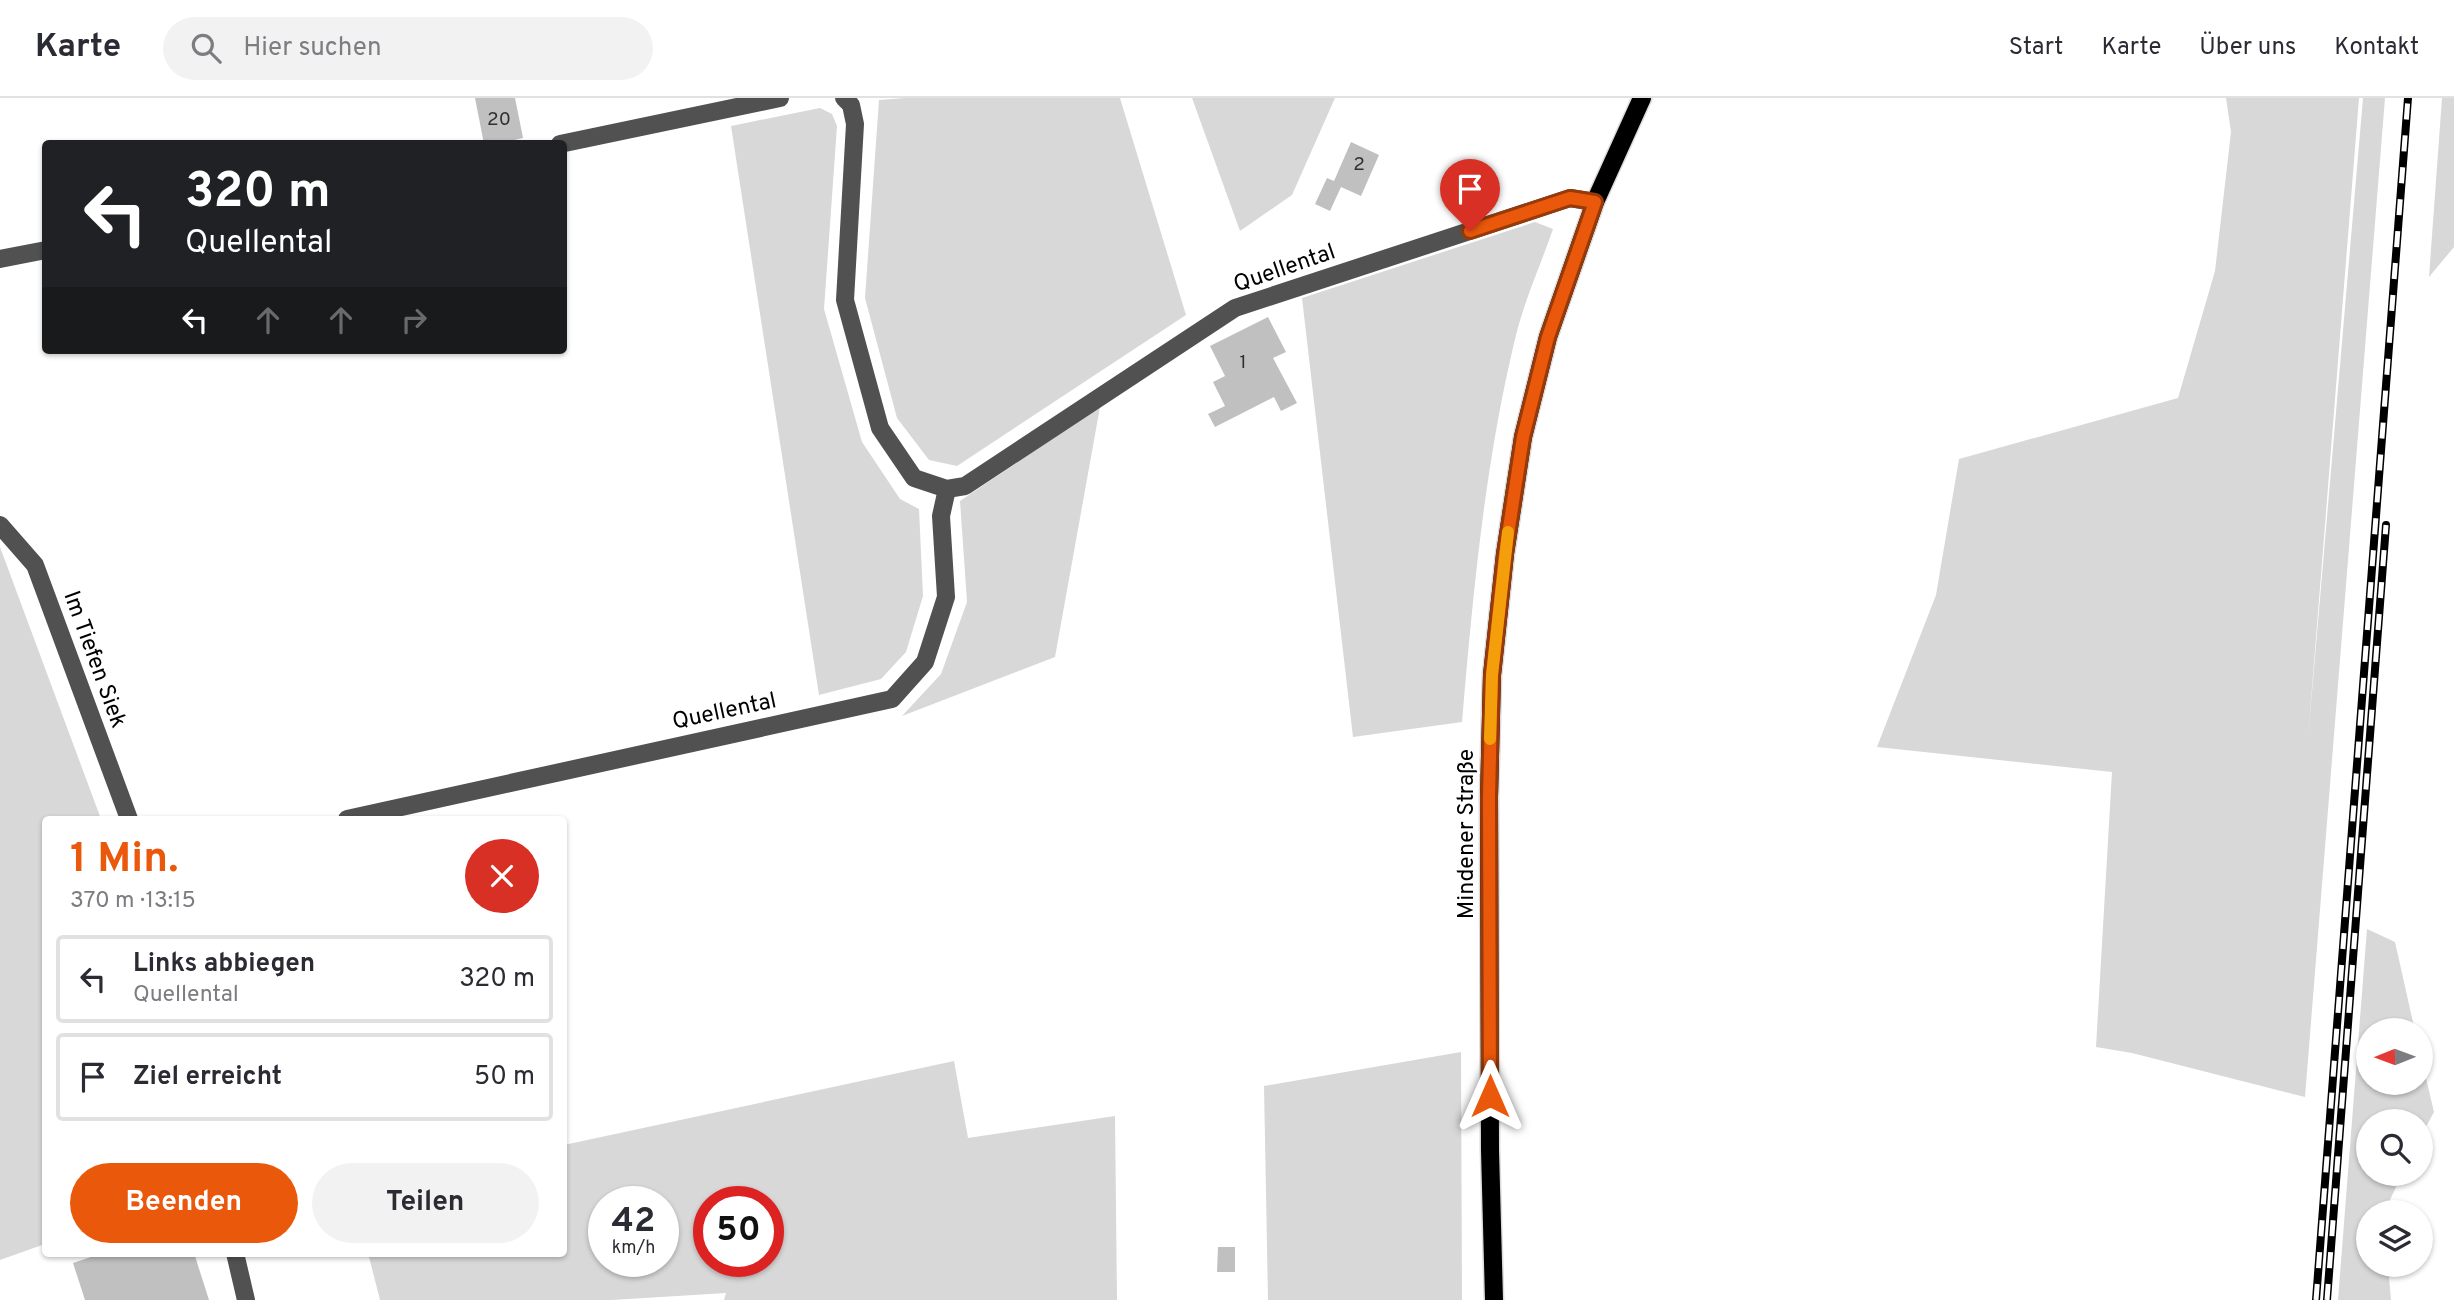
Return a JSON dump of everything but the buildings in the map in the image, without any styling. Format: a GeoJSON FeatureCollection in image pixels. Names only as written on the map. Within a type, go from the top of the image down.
{"type":"FeatureCollection","features":[{"type":"Feature","properties":{"kind":"main road","name":"Mindener Straße"},"geometry":{"type":"LineString","coordinates":[[1494,1300],[1490,1136],[1489,797],[1492,675],[1505,554],[1523,437],[1548,337],[1595,202],[1642,98]]}},
{"type":"Feature","properties":{"kind":"street"},"geometry":{"type":"LineString","coordinates":[[567,143],[780,98]]}},
{"type":"Feature","properties":{"kind":"street"},"geometry":{"type":"LineString","coordinates":[[844,98],[851,105],[855,124],[845,300],[848,313],[880,428],[914,478],[947,489]]}},
{"type":"Feature","properties":{"kind":"street","name":"Quellental"},"geometry":{"type":"LineString","coordinates":[[361,816],[892,699],[925,662],[946,597],[941,516],[947,489],[965,486],[1234,308],[1570,198],[1595,202]]}},
{"type":"Feature","properties":{"kind":"street"},"geometry":{"type":"LineString","coordinates":[[0,259],[42,251]]}},
{"type":"Feature","properties":{"kind":"street","name":"Im Tiefen Siek"},"geometry":{"type":"LineString","coordinates":[[0,525],[34,565],[128,816]]}},
{"type":"Feature","properties":{"kind":"street"},"geometry":{"type":"LineString","coordinates":[[236,1257],[246,1300]]}},
{"type":"Feature","properties":{"kind":"shaded area"},"geometry":{"type":"Polygon","coordinates":[[[1120,98],[1186,315],[957,466],[929,460],[897,418],[865,298],[879,100],[1120,98]]]}},
{"type":"Feature","properties":{"kind":"shaded area"},"geometry":{"type":"Polygon","coordinates":[[[1192,98],[1335,98],[1292,195],[1240,231],[1192,98]]]}},
{"type":"Feature","properties":{"kind":"shaded area"},"geometry":{"type":"Polygon","coordinates":[[[2226,98],[2359,98],[2308,738],[2363,98],[2385,98],[2305,1097],[2132,1053],[2096,1047],[2112,772],[1877,747],[1936,595],[1959,459],[2178,398],[2215,271],[2231,132],[2226,98]]]}},
{"type":"Feature","properties":{"kind":"shaded area"},"geometry":{"type":"Polygon","coordinates":[[[2442,98],[2454,98],[2454,247],[2429,277],[2442,98]]]}},
{"type":"Feature","properties":{"kind":"shaded area"},"geometry":{"type":"Polygon","coordinates":[[[820,108],[832,114],[837,126],[824,309],[862,442],[900,499],[919,509],[923,596],[906,652],[881,679],[819,695],[731,126],[820,108]]]}},
{"type":"Feature","properties":{"kind":"shaded area"},"geometry":{"type":"Polygon","coordinates":[[[1535,222],[1553,229],[1520,322],[1496,431],[1476,576],[1462,722],[1353,737],[1302,298],[1535,222]]]}},
{"type":"Feature","properties":{"kind":"shaded area"},"geometry":{"type":"Polygon","coordinates":[[[1100,407],[1055,657],[902,716],[941,674],[967,602],[960,501],[1100,407]]]}},
{"type":"Feature","properties":{"kind":"shaded area"},"geometry":{"type":"Polygon","coordinates":[[[0,547],[100,816],[42,816],[42,1245],[0,1260],[0,547]]]}},
{"type":"Feature","properties":{"kind":"shaded area"},"geometry":{"type":"Polygon","coordinates":[[[2367,929],[2395,942],[2412,1018],[2360,1018],[2367,929]]]}},
{"type":"Feature","properties":{"kind":"shaded area"},"geometry":{"type":"Polygon","coordinates":[[[1461,1052],[1462,1300],[1268,1300],[1264,1086],[1461,1052]]]}},
{"type":"Feature","properties":{"kind":"shaded area"},"geometry":{"type":"Polygon","coordinates":[[[954,1061],[968,1138],[1115,1116],[1117,1300],[724,1300],[726,1293],[612,1300],[380,1300],[369,1257],[567,1257],[567,1144],[954,1061]]]}},
{"type":"Feature","properties":{"kind":"shaded area"},"geometry":{"type":"Polygon","coordinates":[[[2356,1070],[2356,1096],[2430,1096],[2434,1112],[2433,1114],[2433,1109],[2356,1109],[2356,1186],[2396,1186],[2390,1200],[2356,1200],[2356,1277],[2389,1277],[2391,1300],[2338,1300],[2356,1070]]]}},
{"type":"Feature","properties":{"kind":"railway"},"geometry":{"type":"LineString","coordinates":[[2316,1300],[2408,98]]}},
{"type":"Feature","properties":{"kind":"railway"},"geometry":{"type":"LineString","coordinates":[[2327,1300],[2386,525]]}},
{"type":"Feature","properties":{"kind":"slow traffic"},"geometry":{"type":"LineString","coordinates":[[1490,739],[1492,675],[1508,532]]}},
{"type":"Feature","properties":{"kind":"route"},"geometry":{"type":"LineString","coordinates":[[1470,231],[1570,198],[1595,202],[1548,337],[1523,437],[1505,554],[1492,675],[1489,797],[1490,1096]]}}]}
